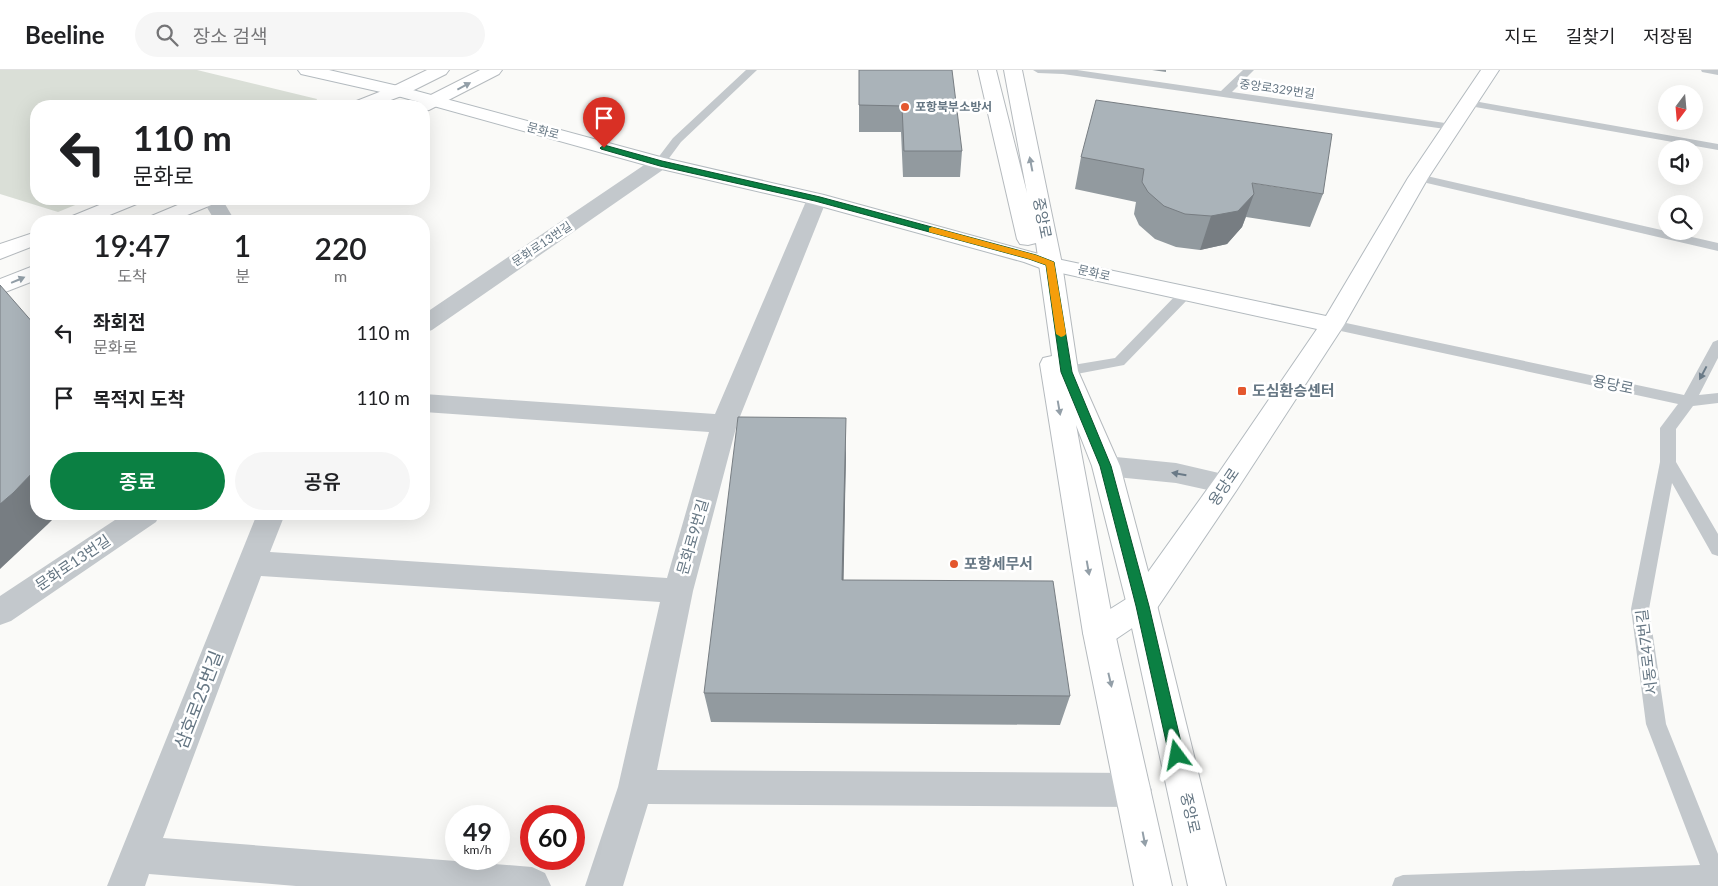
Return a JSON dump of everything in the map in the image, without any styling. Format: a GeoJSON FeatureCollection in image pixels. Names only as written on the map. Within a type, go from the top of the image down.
{"type":"FeatureCollection","features":[{"type":"Feature","properties":{"kind":"main road","name":"문화로"},"geometry":{"type":"LineString","coordinates":[[307,70],[398,91],[419,100]]}},
{"type":"Feature","properties":{"kind":"main road"},"geometry":{"type":"LineString","coordinates":[[375,100],[440,70]]}},
{"type":"Feature","properties":{"kind":"main road"},"geometry":{"type":"LineString","coordinates":[[430,103],[494,70]]}},
{"type":"Feature","properties":{"kind":"main road","name":"중앙로"},"geometry":{"type":"LineString","coordinates":[[987,70],[1042,260],[1066,372],[1106,466],[1142,606],[1207,886]]}},
{"type":"Feature","properties":{"kind":"main road","name":"중앙로"},"geometry":{"type":"LineString","coordinates":[[1013,70],[1099,633],[1153,886]]}},
{"type":"Feature","properties":{"kind":"main road","name":"용당로"},"geometry":{"type":"LineString","coordinates":[[1099,633],[1142,606],[1332,325],[1418,178],[1490,70]]}},
{"type":"Feature","properties":{"kind":"main road","name":"문화로"},"geometry":{"type":"LineString","coordinates":[[430,105],[660,163],[817,199],[1042,260],[1185,294],[1332,325]]}},
{"type":"Feature","properties":{"kind":"main road"},"geometry":{"type":"LineString","coordinates":[[92,215],[117,205]]}},
{"type":"Feature","properties":{"kind":"main road"},"geometry":{"type":"LineString","coordinates":[[171,215],[196,205]]}},
{"type":"Feature","properties":{"kind":"main road"},"geometry":{"type":"LineString","coordinates":[[0,252],[30,240]]}},
{"type":"Feature","properties":{"kind":"main road"},"geometry":{"type":"LineString","coordinates":[[0,287],[30,274]]}},
{"type":"Feature","properties":{"kind":"street","name":"문화로13번길"},"geometry":{"type":"LineString","coordinates":[[430,321],[660,163]]}},
{"type":"Feature","properties":{"kind":"street","name":"문화로9번길"},"geometry":{"type":"LineString","coordinates":[[604,886],[636,787],[678,591],[724,424],[817,199]]}},
{"type":"Feature","properties":{"kind":"street"},"geometry":{"type":"LineString","coordinates":[[430,402],[724,424]]}},
{"type":"Feature","properties":{"kind":"street"},"geometry":{"type":"LineString","coordinates":[[1106,466],[1176,473],[1226,484]]}},
{"type":"Feature","properties":{"kind":"street","name":"문화로13번길"},"geometry":{"type":"LineString","coordinates":[[0,612],[137,520]]}},
{"type":"Feature","properties":{"kind":"street","name":"삼호로25번길"},"geometry":{"type":"LineString","coordinates":[[133,870],[250,563],[268,520]]}},
{"type":"Feature","properties":{"kind":"street"},"geometry":{"type":"LineString","coordinates":[[250,563],[678,591]]}},
{"type":"Feature","properties":{"kind":"street"},"geometry":{"type":"LineString","coordinates":[[636,787],[1134,790]]}},
{"type":"Feature","properties":{"kind":"street"},"geometry":{"type":"LineString","coordinates":[[133,870],[532,886]]}},
{"type":"Feature","properties":{"kind":"lane"},"geometry":{"type":"LineString","coordinates":[[660,163],[677,140],[752,70]]}},
{"type":"Feature","properties":{"kind":"lane","name":"중앙로329번길"},"geometry":{"type":"LineString","coordinates":[[1038,70],[1063,71],[1452,126]]}},
{"type":"Feature","properties":{"kind":"lane"},"geometry":{"type":"LineString","coordinates":[[1224,94],[1249,70]]}},
{"type":"Feature","properties":{"kind":"lane"},"geometry":{"type":"LineString","coordinates":[[1706,70],[1718,72]]}},
{"type":"Feature","properties":{"kind":"lane"},"geometry":{"type":"LineString","coordinates":[[1468,103],[1718,147]]}},
{"type":"Feature","properties":{"kind":"lane"},"geometry":{"type":"LineString","coordinates":[[1418,178],[1718,247]]}},
{"type":"Feature","properties":{"kind":"lane"},"geometry":{"type":"LineString","coordinates":[[1066,372],[1119,362],[1185,294]]}},
{"type":"Feature","properties":{"kind":"lane","name":"용당로"},"geometry":{"type":"LineString","coordinates":[[1332,325],[1688,401],[1718,398]]}},
{"type":"Feature","properties":{"kind":"lane","name":"서동로47번길"},"geometry":{"type":"LineString","coordinates":[[1717,877],[1656,724],[1640,609],[1668,462],[1668,428],[1688,401],[1718,344]]}},
{"type":"Feature","properties":{"kind":"lane"},"geometry":{"type":"LineString","coordinates":[[1668,462],[1718,549]]}},
{"type":"Feature","properties":{"kind":"lane"},"geometry":{"type":"LineString","coordinates":[[1403,886],[1717,877]]}},
{"type":"Feature","properties":{"kind":"shaded area"},"geometry":{"type":"Polygon","coordinates":[[[0,70],[197,70],[317,99],[30,100],[30,203],[0,194],[0,70]]]}},
{"type":"Feature","properties":{"kind":"shaded area"},"geometry":{"type":"Polygon","coordinates":[[[35,205],[75,205],[58,212],[35,205]]]}},
{"type":"Feature","properties":{"kind":"building","name":"포항북부소방서"},"geometry":{"type":"Polygon","coordinates":[[[859,70],[952,70],[962,151],[904,151],[902,106],[859,105],[859,70]]]}},
{"type":"Feature","properties":{"kind":"building"},"geometry":{"type":"Polygon","coordinates":[[[1096,100],[1332,134],[1323,194],[1252,183],[1254,194],[1238,211],[1211,216],[1185,214],[1164,206],[1148,192],[1142,182],[1144,169],[1081,157],[1096,100]]]}},
{"type":"Feature","properties":{"kind":"building"},"geometry":{"type":"Polygon","coordinates":[[[0,285],[30,319],[30,475],[0,504],[0,285]]]}},
{"type":"Feature","properties":{"kind":"building","name":"포항세무서"},"geometry":{"type":"Polygon","coordinates":[[[738,417],[846,418],[842,580],[1053,581],[1070,696],[704,693],[738,417]]]}},
{"type":"Feature","properties":{"kind":"slow traffic"},"geometry":{"type":"LineString","coordinates":[[932,230],[1032,257],[1051,264],[1061,334]]}},
{"type":"Feature","properties":{"kind":"place","name":"포항북부소방서"},"geometry":{"type":"Point","coordinates":[905,107]}},
{"type":"Feature","properties":{"kind":"place","name":"도심환승센터"},"geometry":{"type":"Point","coordinates":[1242,391]}},
{"type":"Feature","properties":{"kind":"place","name":"포항세무서"},"geometry":{"type":"Point","coordinates":[954,564]}},
{"type":"Feature","properties":{"kind":"route"},"geometry":{"type":"LineString","coordinates":[[604,148],[660,163],[817,199],[1032,257],[1051,264],[1066,372],[1106,466],[1142,606],[1177,755]]}}]}
